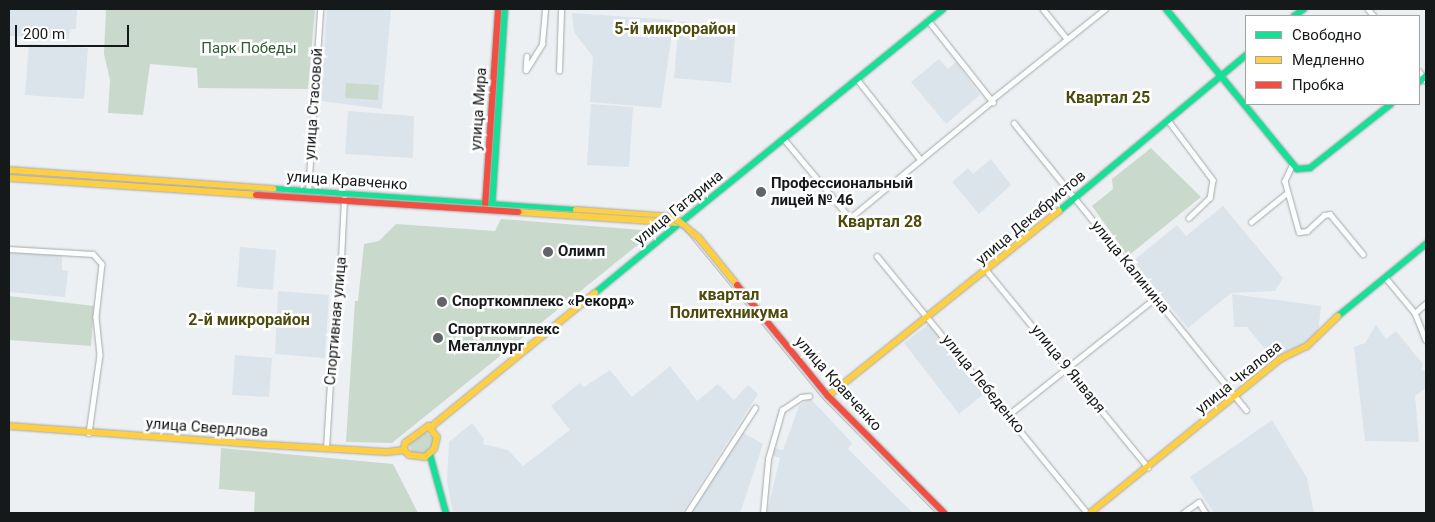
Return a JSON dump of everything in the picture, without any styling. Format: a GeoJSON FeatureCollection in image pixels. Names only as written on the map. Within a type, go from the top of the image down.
{"type":"FeatureCollection","features":[{"type":"Feature","properties":{"kind":"main road"},"geometry":{"type":"LineString","coordinates":[[498,9],[504,9]]}},
{"type":"Feature","properties":{"kind":"main road","name":"улица Мира"},"geometry":{"type":"LineString","coordinates":[[488,212],[498,9]]}},
{"type":"Feature","properties":{"kind":"main road","name":"улица Мира"},"geometry":{"type":"LineString","coordinates":[[488,203],[504,9]]}},
{"type":"Feature","properties":{"kind":"main road","name":"улица Гагарина"},"geometry":{"type":"LineString","coordinates":[[404,450],[405,443],[420,431],[431,427],[942,9]]}},
{"type":"Feature","properties":{"kind":"main road"},"geometry":{"type":"LineString","coordinates":[[1166,9],[1292,166],[1310,168],[1389,105]]}},
{"type":"Feature","properties":{"kind":"main road","name":"улица Декабристов"},"geometry":{"type":"LineString","coordinates":[[828,396],[987,271],[1245,56]]}},
{"type":"Feature","properties":{"kind":"main road","name":"улица Кравченко"},"geometry":{"type":"LineString","coordinates":[[10,170],[666,214],[698,237],[828,396],[944,513]]}},
{"type":"Feature","properties":{"kind":"main road","name":"улица Кравченко"},"geometry":{"type":"LineString","coordinates":[[10,178],[472,211],[680,223]]}},
{"type":"Feature","properties":{"kind":"main road","name":"улица Чкалова"},"geometry":{"type":"LineString","coordinates":[[1089,513],[1148,468],[1290,352],[1307,346],[1340,314],[1426,244]]}},
{"type":"Feature","properties":{"kind":"main road","name":"улица Свердлова"},"geometry":{"type":"LineString","coordinates":[[9,426],[387,452],[404,450],[417,457],[430,455]]}},
{"type":"Feature","properties":{"kind":"main road"},"geometry":{"type":"LineString","coordinates":[[431,427],[437,437],[430,455],[446,513]]}},
{"type":"Feature","properties":{"kind":"street","name":"улица Стасовой"},"geometry":{"type":"LineString","coordinates":[[308,198],[320,9]]}},
{"type":"Feature","properties":{"kind":"street"},"geometry":{"type":"LineString","coordinates":[[1042,9],[1067,39]]}},
{"type":"Feature","properties":{"kind":"street"},"geometry":{"type":"LineString","coordinates":[[784,139],[850,218],[1105,9]]}},
{"type":"Feature","properties":{"kind":"street"},"geometry":{"type":"LineString","coordinates":[[527,56],[526,70],[542,44],[545,10]]}},
{"type":"Feature","properties":{"kind":"street"},"geometry":{"type":"LineString","coordinates":[[559,71],[561,11]]}},
{"type":"Feature","properties":{"kind":"street"},"geometry":{"type":"LineString","coordinates":[[928,20],[992,101]]}},
{"type":"Feature","properties":{"kind":"street"},"geometry":{"type":"LineString","coordinates":[[857,79],[921,160]]}},
{"type":"Feature","properties":{"kind":"street"},"geometry":{"type":"LineString","coordinates":[[1168,120],[1212,180],[1210,198],[1189,218]]}},
{"type":"Feature","properties":{"kind":"street","name":"улица Калинина"},"geometry":{"type":"LineString","coordinates":[[1014,123],[1246,410]]}},
{"type":"Feature","properties":{"kind":"street"},"geometry":{"type":"LineString","coordinates":[[1292,166],[1285,177],[1287,193],[1299,232],[1307,231],[1324,214],[1330,214],[1363,254]]}},
{"type":"Feature","properties":{"kind":"street"},"geometry":{"type":"LineString","coordinates":[[10,170],[10,178]]}},
{"type":"Feature","properties":{"kind":"street"},"geometry":{"type":"LineString","coordinates":[[37,172],[37,180]]}},
{"type":"Feature","properties":{"kind":"street"},"geometry":{"type":"LineString","coordinates":[[63,174],[63,182]]}},
{"type":"Feature","properties":{"kind":"street"},"geometry":{"type":"LineString","coordinates":[[218,193],[219,184]]}},
{"type":"Feature","properties":{"kind":"street","name":"Спортивная улица"},"geometry":{"type":"LineString","coordinates":[[326,448],[334,318],[340,298],[344,193]]}},
{"type":"Feature","properties":{"kind":"street"},"geometry":{"type":"LineString","coordinates":[[1251,222],[1287,193]]}},
{"type":"Feature","properties":{"kind":"street"},"geometry":{"type":"LineString","coordinates":[[367,203],[368,194]]}},
{"type":"Feature","properties":{"kind":"street"},"geometry":{"type":"LineString","coordinates":[[432,208],[433,199]]}},
{"type":"Feature","properties":{"kind":"street"},"geometry":{"type":"LineString","coordinates":[[472,202],[472,211]]}},
{"type":"Feature","properties":{"kind":"street"},"geometry":{"type":"LineString","coordinates":[[508,213],[509,204]]}},
{"type":"Feature","properties":{"kind":"street"},"geometry":{"type":"LineString","coordinates":[[540,206],[540,215]]}},
{"type":"Feature","properties":{"kind":"street"},"geometry":{"type":"LineString","coordinates":[[612,220],[613,211]]}},
{"type":"Feature","properties":{"kind":"street"},"geometry":{"type":"LineString","coordinates":[[665,223],[666,214]]}},
{"type":"Feature","properties":{"kind":"street"},"geometry":{"type":"LineString","coordinates":[[9,248],[93,254],[102,264],[96,317],[100,356],[89,433]]}},
{"type":"Feature","properties":{"kind":"street","name":"улица Лебеденко"},"geometry":{"type":"LineString","coordinates":[[877,256],[1089,513]]}},
{"type":"Feature","properties":{"kind":"street","name":"улица 9 Января"},"geometry":{"type":"LineString","coordinates":[[987,271],[1148,468]]}},
{"type":"Feature","properties":{"kind":"street"},"geometry":{"type":"LineString","coordinates":[[1386,278],[1415,313],[1426,340]]}},
{"type":"Feature","properties":{"kind":"street"},"geometry":{"type":"LineString","coordinates":[[1008,415],[1155,298]]}},
{"type":"Feature","properties":{"kind":"street"},"geometry":{"type":"LineString","coordinates":[[1415,313],[1426,303]]}},
{"type":"Feature","properties":{"kind":"street"},"geometry":{"type":"LineString","coordinates":[[762,513],[766,471],[782,410],[801,397],[810,396]]}},
{"type":"Feature","properties":{"kind":"street"},"geometry":{"type":"LineString","coordinates":[[687,513],[755,408]]}},
{"type":"Feature","properties":{"kind":"street"},"geometry":{"type":"LineString","coordinates":[[1182,513],[1199,502],[1206,513]]}},
{"type":"Feature","properties":{"kind":"shaded area"},"geometry":{"type":"Polygon","coordinates":[[[9,9],[77,9],[76,29],[70,29],[69,39],[9,36],[9,9]]]}},
{"type":"Feature","properties":{"kind":"shaded area"},"geometry":{"type":"Polygon","coordinates":[[[327,9],[391,9],[382,109],[321,101],[327,9]]]}},
{"type":"Feature","properties":{"kind":"shaded area"},"geometry":{"type":"Polygon","coordinates":[[[572,13],[674,20],[661,108],[590,102],[593,57],[574,32],[572,13]]]}},
{"type":"Feature","properties":{"kind":"shaded area"},"geometry":{"type":"Polygon","coordinates":[[[679,21],[736,26],[731,83],[674,78],[679,21]]]}},
{"type":"Feature","properties":{"kind":"shaded area"},"geometry":{"type":"Polygon","coordinates":[[[29,44],[88,48],[84,99],[25,95],[29,44]]]}},
{"type":"Feature","properties":{"kind":"shaded area"},"geometry":{"type":"Polygon","coordinates":[[[939,59],[948,69],[956,62],[980,95],[946,124],[911,82],[939,59]]]}},
{"type":"Feature","properties":{"kind":"shaded area"},"geometry":{"type":"Polygon","coordinates":[[[591,104],[633,107],[629,167],[587,165],[591,104]]]}},
{"type":"Feature","properties":{"kind":"shaded area"},"geometry":{"type":"Polygon","coordinates":[[[348,111],[414,116],[413,158],[345,154],[348,111]]]}},
{"type":"Feature","properties":{"kind":"shaded area"},"geometry":{"type":"Polygon","coordinates":[[[991,159],[1011,185],[979,214],[952,182],[968,168],[973,174],[991,159]]]}},
{"type":"Feature","properties":{"kind":"shaded area"},"geometry":{"type":"Polygon","coordinates":[[[1223,206],[1283,278],[1275,291],[1231,293],[1188,328],[1133,261],[1177,225],[1186,236],[1223,206]]]}},
{"type":"Feature","properties":{"kind":"shaded area"},"geometry":{"type":"Polygon","coordinates":[[[240,247],[276,250],[273,290],[237,287],[240,247]]]}},
{"type":"Feature","properties":{"kind":"shaded area"},"geometry":{"type":"Polygon","coordinates":[[[9,251],[62,253],[62,270],[68,271],[65,297],[9,292],[9,251]]]}},
{"type":"Feature","properties":{"kind":"shaded area"},"geometry":{"type":"Polygon","coordinates":[[[278,291],[329,295],[325,358],[275,354],[278,291]]]}},
{"type":"Feature","properties":{"kind":"shaded area"},"geometry":{"type":"Polygon","coordinates":[[[1232,294],[1321,306],[1318,333],[1301,346],[1274,360],[1247,327],[1234,327],[1232,294]]]}},
{"type":"Feature","properties":{"kind":"shaded area"},"geometry":{"type":"Polygon","coordinates":[[[930,323],[985,393],[959,414],[904,343],[930,323]]]}},
{"type":"Feature","properties":{"kind":"shaded area"},"geometry":{"type":"Polygon","coordinates":[[[1376,325],[1386,339],[1396,331],[1423,364],[1421,370],[1426,371],[1426,388],[1415,396],[1419,442],[1365,441],[1354,347],[1365,343],[1376,325]]]}},
{"type":"Feature","properties":{"kind":"shaded area"},"geometry":{"type":"Polygon","coordinates":[[[235,355],[272,358],[269,397],[232,395],[235,355]]]}},
{"type":"Feature","properties":{"kind":"shaded area"},"geometry":{"type":"Polygon","coordinates":[[[670,366],[697,401],[718,384],[734,400],[748,385],[758,394],[682,513],[453,513],[447,482],[449,442],[472,423],[484,439],[483,444],[508,450],[523,466],[570,430],[551,406],[580,383],[584,387],[610,370],[632,397],[670,366]]]}},
{"type":"Feature","properties":{"kind":"shaded area"},"geometry":{"type":"Polygon","coordinates":[[[810,398],[852,443],[848,449],[913,513],[767,513],[780,458],[771,455],[774,448],[783,450],[799,406],[810,398]]]}},
{"type":"Feature","properties":{"kind":"shaded area"},"geometry":{"type":"Polygon","coordinates":[[[1272,420],[1307,478],[1314,513],[1214,513],[1190,477],[1272,420]]]}},
{"type":"Feature","properties":{"kind":"shaded area"},"geometry":{"type":"Polygon","coordinates":[[[742,432],[763,444],[740,513],[690,513],[742,432]]]}},
{"type":"Feature","properties":{"kind":"green space","name":"Парк Победы"},"geometry":{"type":"Polygon","coordinates":[[[106,9],[315,9],[308,89],[198,88],[197,68],[150,64],[143,115],[108,113],[110,80],[104,54],[106,9]]]}},
{"type":"Feature","properties":{"kind":"green space"},"geometry":{"type":"Polygon","coordinates":[[[346,83],[379,85],[378,100],[345,98],[346,83]]]}},
{"type":"Feature","properties":{"kind":"green space"},"geometry":{"type":"Polygon","coordinates":[[[1151,148],[1201,197],[1128,256],[1092,206],[1113,189],[1112,179],[1151,148]]]}},
{"type":"Feature","properties":{"kind":"green space","name":"Спорткомплекс Металлург"},"geometry":{"type":"Polygon","coordinates":[[[501,219],[655,231],[392,443],[346,442],[355,301],[358,301],[364,244],[379,241],[396,224],[495,231],[501,219]]]}},
{"type":"Feature","properties":{"kind":"green space"},"geometry":{"type":"Polygon","coordinates":[[[9,296],[94,306],[91,346],[9,340],[9,296]]]}},
{"type":"Feature","properties":{"kind":"green space"},"geometry":{"type":"Polygon","coordinates":[[[425,432],[434,438],[433,446],[425,455],[412,454],[409,444],[425,432]]]}},
{"type":"Feature","properties":{"kind":"green space"},"geometry":{"type":"Polygon","coordinates":[[[221,448],[393,464],[418,513],[254,513],[255,492],[219,489],[221,448]]]}},
{"type":"Feature","properties":{"kind":"tram line"},"geometry":{"type":"LineString","coordinates":[[9,173],[668,218],[683,228],[823,399],[936,513]]}},
{"type":"Feature","properties":{"kind":"traffic: fast"},"geometry":{"type":"LineString","coordinates":[[492,208],[505,9]]}},
{"type":"Feature","properties":{"kind":"traffic: fast"},"geometry":{"type":"LineString","coordinates":[[680,223],[943,9]]}},
{"type":"Feature","properties":{"kind":"traffic: fast"},"geometry":{"type":"LineString","coordinates":[[1166,9],[1297,169],[1310,168],[1390,105]]}},
{"type":"Feature","properties":{"kind":"traffic: fast"},"geometry":{"type":"LineString","coordinates":[[1295,15],[1304,9]]}},
{"type":"Feature","properties":{"kind":"traffic: fast"},"geometry":{"type":"LineString","coordinates":[[1059,211],[1245,56]]}},
{"type":"Feature","properties":{"kind":"traffic: fast"},"geometry":{"type":"LineString","coordinates":[[1420,81],[1426,76]]}},
{"type":"Feature","properties":{"kind":"traffic: fast"},"geometry":{"type":"LineString","coordinates":[[273,189],[576,210]]}},
{"type":"Feature","properties":{"kind":"traffic: fast"},"geometry":{"type":"LineString","coordinates":[[595,293],[680,223]]}},
{"type":"Feature","properties":{"kind":"traffic: fast"},"geometry":{"type":"LineString","coordinates":[[1338,316],[1426,244]]}},
{"type":"Feature","properties":{"kind":"traffic: fast"},"geometry":{"type":"LineString","coordinates":[[430,455],[446,513]]}},
{"type":"Feature","properties":{"kind":"traffic: slow"},"geometry":{"type":"LineString","coordinates":[[9,170],[273,189]]}},
{"type":"Feature","properties":{"kind":"traffic: slow"},"geometry":{"type":"LineString","coordinates":[[9,178],[256,195]]}},
{"type":"Feature","properties":{"kind":"traffic: slow"},"geometry":{"type":"LineString","coordinates":[[576,210],[674,217],[698,237],[737,285]]}},
{"type":"Feature","properties":{"kind":"traffic: slow"},"geometry":{"type":"LineString","coordinates":[[828,396],[1059,211]]}},
{"type":"Feature","properties":{"kind":"traffic: slow"},"geometry":{"type":"LineString","coordinates":[[518,212],[680,223]]}},
{"type":"Feature","properties":{"kind":"traffic: slow"},"geometry":{"type":"LineString","coordinates":[[431,427],[595,293]]}},
{"type":"Feature","properties":{"kind":"traffic: slow"},"geometry":{"type":"LineString","coordinates":[[1090,513],[1280,359],[1307,346],[1338,316]]}},
{"type":"Feature","properties":{"kind":"traffic: slow"},"geometry":{"type":"LineString","coordinates":[[9,426],[270,445],[387,452],[404,450]]}},
{"type":"Feature","properties":{"kind":"traffic: slow"},"geometry":{"type":"LineString","coordinates":[[428,426],[437,437],[434,449],[425,457],[409,455],[404,450],[405,443],[428,426]]}},
{"type":"Feature","properties":{"kind":"traffic: jam"},"geometry":{"type":"LineString","coordinates":[[485,207],[498,9]]}},
{"type":"Feature","properties":{"kind":"traffic: jam"},"geometry":{"type":"LineString","coordinates":[[256,195],[518,212]]}},
{"type":"Feature","properties":{"kind":"traffic: jam"},"geometry":{"type":"LineString","coordinates":[[737,285],[828,396],[944,513]]}},
{"type":"Feature","properties":{"kind":"place","name":"Профессиональный лицей № 46"},"geometry":{"type":"Point","coordinates":[761,192]}},
{"type":"Feature","properties":{"kind":"place","name":"Олимп"},"geometry":{"type":"Point","coordinates":[548,252]}},
{"type":"Feature","properties":{"kind":"place","name":"Спорткомплекс «Рекорд»"},"geometry":{"type":"Point","coordinates":[442,302]}},
{"type":"Feature","properties":{"kind":"place","name":"Спорткомплекс Металлург"},"geometry":{"type":"Point","coordinates":[438,338]}},
{"type":"Feature","properties":{"kind":"district","name":"5-й микрорайон"},"geometry":{"type":"Point","coordinates":[675,29]}},
{"type":"Feature","properties":{"kind":"district","name":"Квартал 25"},"geometry":{"type":"Point","coordinates":[1108,98]}},
{"type":"Feature","properties":{"kind":"district","name":"Квартал 28"},"geometry":{"type":"Point","coordinates":[880,222]}},
{"type":"Feature","properties":{"kind":"district","name":"квартал Политехникума"},"geometry":{"type":"Point","coordinates":[729,304]}},
{"type":"Feature","properties":{"kind":"district","name":"2-й микрорайон"},"geometry":{"type":"Point","coordinates":[249,320]}}]}
